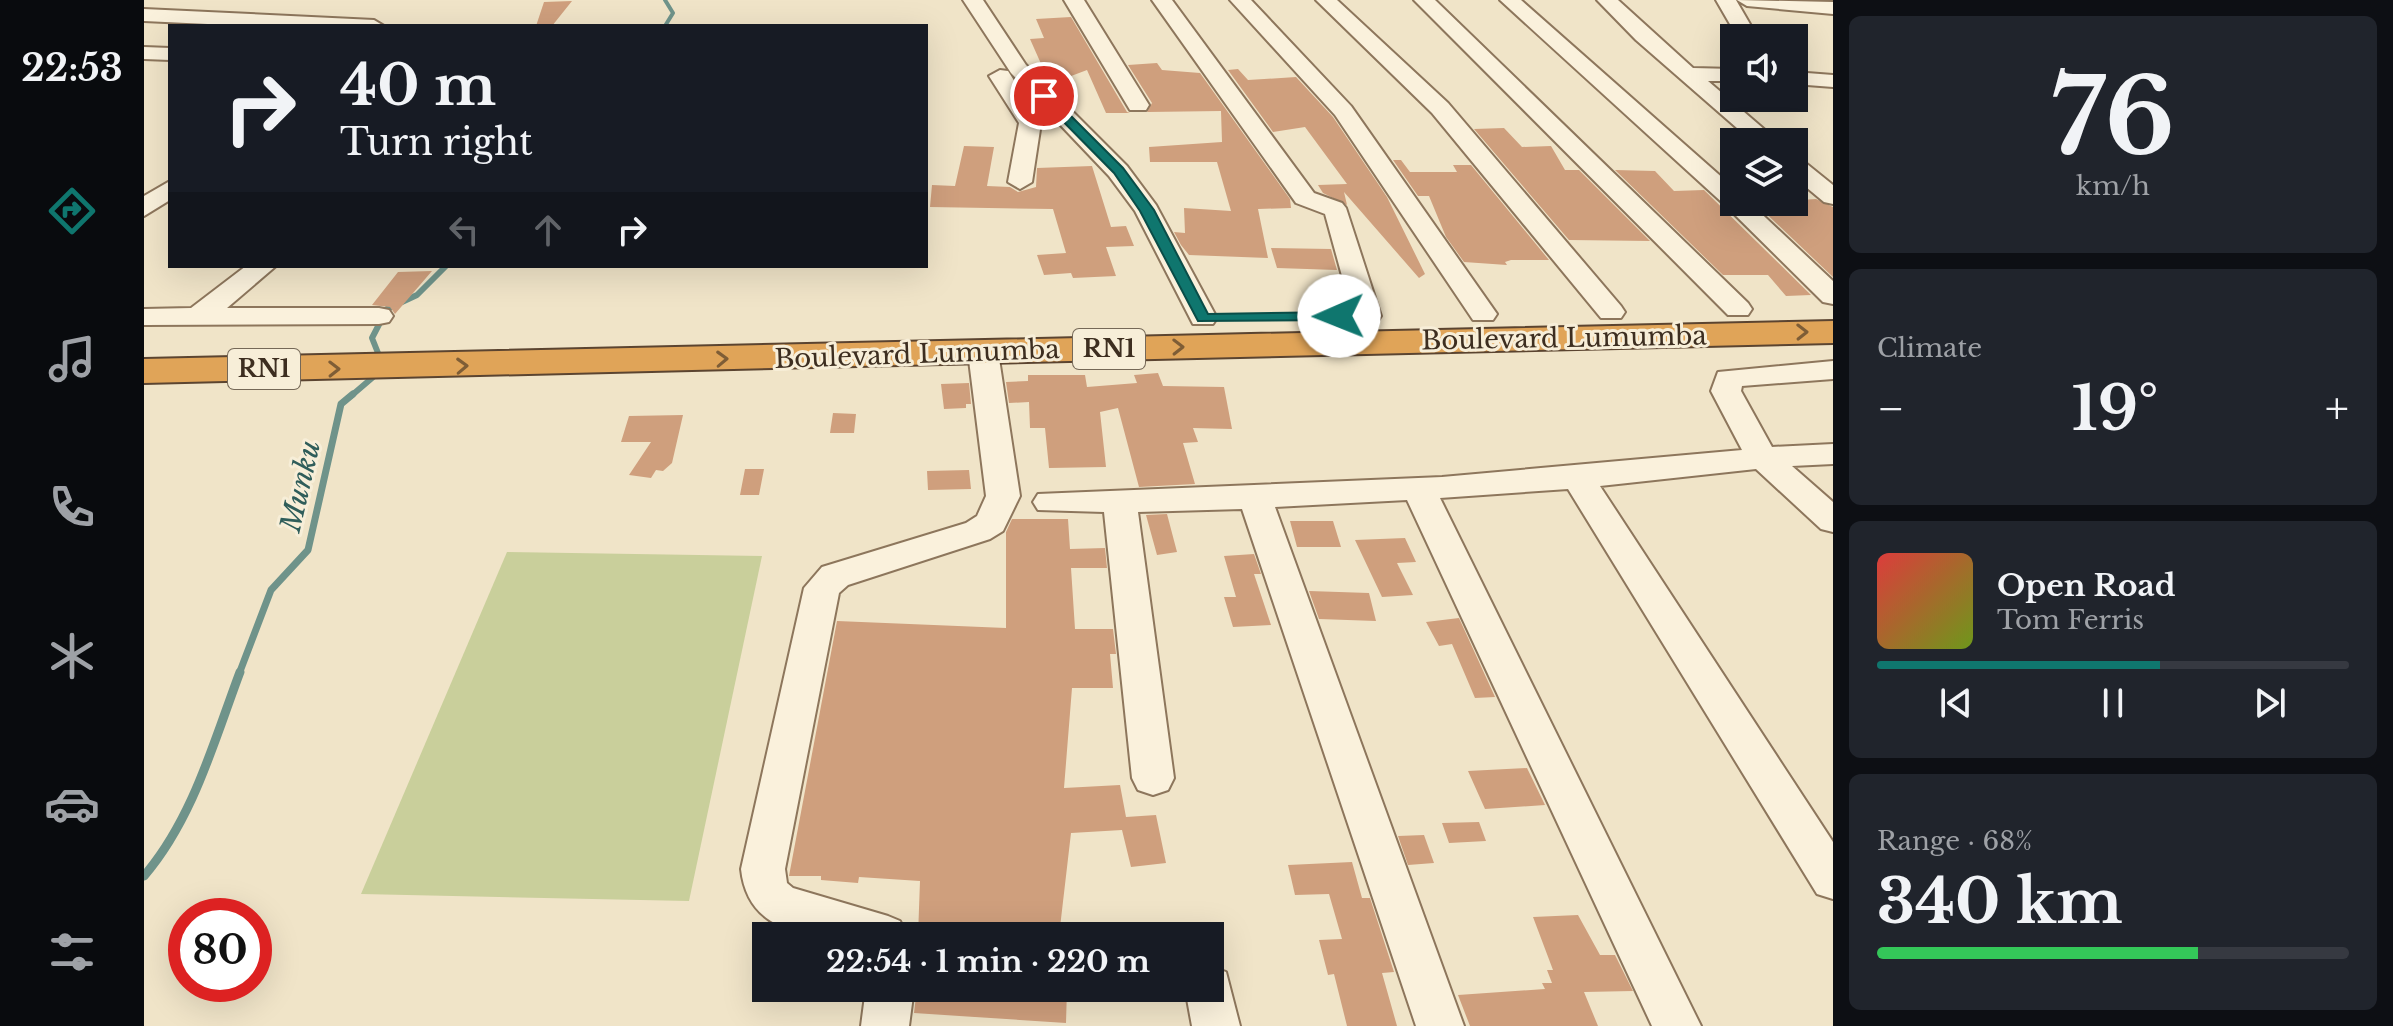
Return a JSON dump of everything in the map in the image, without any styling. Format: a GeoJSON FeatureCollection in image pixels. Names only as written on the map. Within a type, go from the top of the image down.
{"type":"FeatureCollection","features":[{"type":"Feature","properties":{"kind":"highway","name":"Boulevard Lumumba"},"geometry":{"type":"LineString","coordinates":[[147,367],[1203,318],[1833,306]]}},
{"type":"Feature","properties":{"kind":"highway","name":"Boulevard Lumumba"},"geometry":{"type":"LineString","coordinates":[[147,367],[1833,332]]}},
{"type":"Feature","properties":{"kind":"street"},"geometry":{"type":"LineString","coordinates":[[973,0],[1018,69],[1118,171],[1147,210],[1203,318]]}},
{"type":"Feature","properties":{"kind":"street"},"geometry":{"type":"LineString","coordinates":[[1074,0],[1138,105]]}},
{"type":"Feature","properties":{"kind":"street"},"geometry":{"type":"LineString","coordinates":[[1162,0],[1305,198],[1333,208],[1337,213],[1367,316]]}},
{"type":"Feature","properties":{"kind":"street"},"geometry":{"type":"LineString","coordinates":[[1240,0],[1343,111],[1483,314]]}},
{"type":"Feature","properties":{"kind":"street"},"geometry":{"type":"LineString","coordinates":[[1326,0],[1440,108],[1611,312]]}},
{"type":"Feature","properties":{"kind":"street"},"geometry":{"type":"LineString","coordinates":[[1424,0],[1738,309]]}},
{"type":"Feature","properties":{"kind":"street"},"geometry":{"type":"LineString","coordinates":[[1510,0],[1720,189]]}},
{"type":"Feature","properties":{"kind":"street"},"geometry":{"type":"LineString","coordinates":[[1607,0],[1751,128]]}},
{"type":"Feature","properties":{"kind":"street"},"geometry":{"type":"LineString","coordinates":[[1726,0],[1740,24]]}},
{"type":"Feature","properties":{"kind":"street"},"geometry":{"type":"LineString","coordinates":[[1747,0],[1833,8]]}},
{"type":"Feature","properties":{"kind":"street"},"geometry":{"type":"LineString","coordinates":[[144,15],[332,24]]}},
{"type":"Feature","properties":{"kind":"street"},"geometry":{"type":"LineString","coordinates":[[144,53],[168,54]]}},
{"type":"Feature","properties":{"kind":"street"},"geometry":{"type":"LineString","coordinates":[[1687,74],[1720,75]]}},
{"type":"Feature","properties":{"kind":"street"},"geometry":{"type":"LineString","coordinates":[[1000,76],[1030,123],[1020,182]]}},
{"type":"Feature","properties":{"kind":"street"},"geometry":{"type":"LineString","coordinates":[[1808,79],[1833,81]]}},
{"type":"Feature","properties":{"kind":"street"},"geometry":{"type":"LineString","coordinates":[[1019,104],[1049,101]]}},
{"type":"Feature","properties":{"kind":"street"},"geometry":{"type":"LineString","coordinates":[[1808,176],[1833,197]]}},
{"type":"Feature","properties":{"kind":"street"},"geometry":{"type":"LineString","coordinates":[[144,208],[168,190]]}},
{"type":"Feature","properties":{"kind":"street"},"geometry":{"type":"LineString","coordinates":[[1749,216],[1833,296]]}},
{"type":"Feature","properties":{"kind":"street"},"geometry":{"type":"LineString","coordinates":[[198,317],[260,268]]}},
{"type":"Feature","properties":{"kind":"street"},"geometry":{"type":"LineString","coordinates":[[144,317],[379,316]]}},
{"type":"Feature","properties":{"kind":"street"},"geometry":{"type":"LineString","coordinates":[[846,922],[781,907],[768,893],[763,869],[822,588],[835,576],[978,531],[991,523],[1003,496],[983,352]]}},
{"type":"Feature","properties":{"kind":"street"},"geometry":{"type":"LineString","coordinates":[[1833,370],[1729,378],[1726,391],[1761,456],[1833,521]]}},
{"type":"Feature","properties":{"kind":"street"},"geometry":{"type":"LineString","coordinates":[[1050,502],[1419,490],[1578,478],[1761,456],[1833,454]]}},
{"type":"Feature","properties":{"kind":"street"},"geometry":{"type":"LineString","coordinates":[[1578,478],[1833,880]]}},
{"type":"Feature","properties":{"kind":"street"},"geometry":{"type":"LineString","coordinates":[[1419,490],[1677,1026]]}},
{"type":"Feature","properties":{"kind":"street"},"geometry":{"type":"LineString","coordinates":[[1255,497],[1440,1026]]}},
{"type":"Feature","properties":{"kind":"street"},"geometry":{"type":"LineString","coordinates":[[1120,502],[1153,778]]}},
{"type":"Feature","properties":{"kind":"street"},"geometry":{"type":"LineString","coordinates":[[885,1026],[888,1002]]}},
{"type":"Feature","properties":{"kind":"street"},"geometry":{"type":"LineString","coordinates":[[1212,1002],[1216,1026]]}},
{"type":"Feature","properties":{"kind":"green space"},"geometry":{"type":"Polygon","coordinates":[[[507,552],[762,556],[689,901],[361,894],[507,552]]]}},
{"type":"Feature","properties":{"kind":"building"},"geometry":{"type":"Polygon","coordinates":[[[572,1],[554,24],[537,24],[544,2],[572,1]]]}},
{"type":"Feature","properties":{"kind":"building"},"geometry":{"type":"Polygon","coordinates":[[[1071,17],[1130,113],[1106,113],[1087,70],[1050,84],[1030,39],[1044,38],[1036,19],[1071,17]]]}},
{"type":"Feature","properties":{"kind":"building"},"geometry":{"type":"Polygon","coordinates":[[[1157,63],[1162,70],[1200,73],[1290,199],[1291,208],[1258,209],[1268,258],[1189,255],[1181,245],[1174,232],[1185,233],[1184,208],[1231,211],[1217,162],[1150,162],[1149,147],[1222,142],[1221,111],[1147,112],[1152,103],[1128,65],[1157,63]]]}},
{"type":"Feature","properties":{"kind":"building"},"geometry":{"type":"Polygon","coordinates":[[[1238,69],[1248,80],[1296,77],[1333,117],[1387,197],[1425,274],[1419,278],[1344,192],[1347,205],[1323,193],[1318,185],[1347,184],[1305,127],[1273,132],[1228,70],[1238,69]]]}},
{"type":"Feature","properties":{"kind":"building"},"geometry":{"type":"Polygon","coordinates":[[[1504,128],[1522,147],[1551,146],[1565,170],[1579,170],[1650,241],[1569,240],[1474,129],[1504,128]]]}},
{"type":"Feature","properties":{"kind":"building"},"geometry":{"type":"Polygon","coordinates":[[[964,146],[994,147],[987,186],[1010,187],[1018,192],[1036,187],[1037,168],[1092,166],[1111,227],[1126,226],[1134,246],[1106,247],[1116,276],[1073,278],[1071,273],[1044,275],[1037,255],[1066,253],[1053,209],[930,207],[932,185],[955,186],[964,146]]]}},
{"type":"Feature","properties":{"kind":"building"},"geometry":{"type":"Polygon","coordinates":[[[1393,160],[1401,160],[1410,172],[1457,172],[1453,165],[1471,165],[1549,260],[1511,260],[1505,262],[1507,265],[1464,262],[1446,237],[1429,196],[1418,196],[1393,160]]]}},
{"type":"Feature","properties":{"kind":"building"},"geometry":{"type":"Polygon","coordinates":[[[1615,170],[1655,171],[1674,191],[1704,190],[1720,206],[1720,216],[1730,216],[1811,295],[1786,296],[1768,275],[1723,275],[1615,170]]]}},
{"type":"Feature","properties":{"kind":"building"},"geometry":{"type":"Polygon","coordinates":[[[1816,199],[1833,207],[1833,277],[1769,216],[1808,216],[1808,200],[1816,199]]]}},
{"type":"Feature","properties":{"kind":"building"},"geometry":{"type":"Polygon","coordinates":[[[1271,248],[1331,249],[1337,270],[1277,268],[1271,248]]]}},
{"type":"Feature","properties":{"kind":"building"},"geometry":{"type":"Polygon","coordinates":[[[432,271],[395,314],[390,307],[372,305],[398,272],[432,271]]]}},
{"type":"Feature","properties":{"kind":"building"},"geometry":{"type":"Polygon","coordinates":[[[1158,373],[1163,386],[1224,387],[1232,429],[1193,428],[1198,442],[1183,443],[1195,484],[1139,487],[1118,408],[1100,412],[1106,467],[1049,468],[1045,428],[1030,428],[1029,402],[1009,403],[1006,382],[1028,381],[1028,375],[1085,375],[1087,387],[1137,383],[1134,375],[1158,373]]]}},
{"type":"Feature","properties":{"kind":"building"},"geometry":{"type":"Polygon","coordinates":[[[969,383],[971,404],[966,404],[966,408],[944,409],[941,384],[969,383]]]}},
{"type":"Feature","properties":{"kind":"building"},"geometry":{"type":"Polygon","coordinates":[[[833,413],[856,414],[854,433],[830,433],[833,413]]]}},
{"type":"Feature","properties":{"kind":"building"},"geometry":{"type":"Polygon","coordinates":[[[683,415],[672,463],[663,471],[656,470],[651,478],[629,475],[651,442],[621,442],[629,416],[683,415]]]}},
{"type":"Feature","properties":{"kind":"building"},"geometry":{"type":"Polygon","coordinates":[[[745,469],[764,469],[759,495],[740,495],[745,469]]]}},
{"type":"Feature","properties":{"kind":"building"},"geometry":{"type":"Polygon","coordinates":[[[969,470],[971,489],[928,490],[927,471],[969,470]]]}},
{"type":"Feature","properties":{"kind":"building"},"geometry":{"type":"Polygon","coordinates":[[[1167,514],[1177,552],[1157,555],[1146,515],[1167,514]]]}},
{"type":"Feature","properties":{"kind":"building"},"geometry":{"type":"Polygon","coordinates":[[[1012,519],[1068,519],[1070,549],[1105,548],[1107,568],[1071,568],[1075,629],[1113,629],[1116,654],[1110,654],[1113,688],[1072,688],[1064,788],[1120,785],[1126,817],[1156,815],[1166,863],[1131,867],[1122,830],[1071,833],[1061,922],[919,922],[920,881],[859,877],[858,883],[821,880],[821,876],[789,876],[837,621],[1006,628],[1006,532],[1012,519]]]}},
{"type":"Feature","properties":{"kind":"building"},"geometry":{"type":"Polygon","coordinates":[[[1290,521],[1333,521],[1341,547],[1297,547],[1290,521]]]}},
{"type":"Feature","properties":{"kind":"building"},"geometry":{"type":"Polygon","coordinates":[[[1405,538],[1416,562],[1397,563],[1413,595],[1382,597],[1355,540],[1405,538]]]}},
{"type":"Feature","properties":{"kind":"building"},"geometry":{"type":"Polygon","coordinates":[[[1254,554],[1261,574],[1254,574],[1271,625],[1233,627],[1224,597],[1236,597],[1224,556],[1254,554]]]}},
{"type":"Feature","properties":{"kind":"building"},"geometry":{"type":"Polygon","coordinates":[[[1309,591],[1369,593],[1376,621],[1319,619],[1309,591]]]}},
{"type":"Feature","properties":{"kind":"building"},"geometry":{"type":"Polygon","coordinates":[[[1459,618],[1495,697],[1475,698],[1452,644],[1439,646],[1426,622],[1459,618]]]}},
{"type":"Feature","properties":{"kind":"building"},"geometry":{"type":"Polygon","coordinates":[[[1527,768],[1545,805],[1485,809],[1468,771],[1527,768]]]}},
{"type":"Feature","properties":{"kind":"building"},"geometry":{"type":"Polygon","coordinates":[[[1479,822],[1486,841],[1449,843],[1442,823],[1479,822]]]}},
{"type":"Feature","properties":{"kind":"building"},"geometry":{"type":"Polygon","coordinates":[[[1424,835],[1434,863],[1408,865],[1398,836],[1424,835]]]}},
{"type":"Feature","properties":{"kind":"building"},"geometry":{"type":"Polygon","coordinates":[[[1352,862],[1362,898],[1370,898],[1394,972],[1382,973],[1397,1026],[1347,1026],[1334,974],[1328,975],[1319,940],[1342,939],[1329,894],[1295,895],[1288,865],[1352,862]]]}},
{"type":"Feature","properties":{"kind":"building"},"geometry":{"type":"Polygon","coordinates":[[[1578,915],[1600,955],[1615,955],[1633,991],[1584,992],[1598,1026],[1470,1026],[1458,995],[1545,989],[1542,983],[1552,983],[1547,970],[1553,970],[1533,917],[1578,915]]]}},
{"type":"Feature","properties":{"kind":"building"},"geometry":{"type":"Polygon","coordinates":[[[915,1002],[1067,1002],[1066,1023],[914,1013],[915,1002]]]}},
{"type":"Feature","properties":{"kind":"waterway","name":"Munku"},"geometry":{"type":"LineString","coordinates":[[665,0],[673,13],[666,24]]}},
{"type":"Feature","properties":{"kind":"waterway","name":"Munku"},"geometry":{"type":"LineString","coordinates":[[382,363],[372,338],[387,309],[417,295],[444,268]]}},
{"type":"Feature","properties":{"kind":"waterway","name":"Munku"},"geometry":{"type":"LineString","coordinates":[[351,396],[379,372]]}},
{"type":"Feature","properties":{"kind":"waterway","name":"Munku"},"geometry":{"type":"LineString","coordinates":[[239,674],[271,590],[308,550],[341,404],[353,394]]}},
{"type":"Feature","properties":{"kind":"waterway","name":"Munku"},"geometry":{"type":"LineString","coordinates":[[144,876],[161,854],[189,805],[240,672]]}},
{"type":"Feature","properties":{"kind":"route"},"geometry":{"type":"LineString","coordinates":[[1044,96],[1118,171],[1147,210],[1203,318],[1339,316]]}}]}
